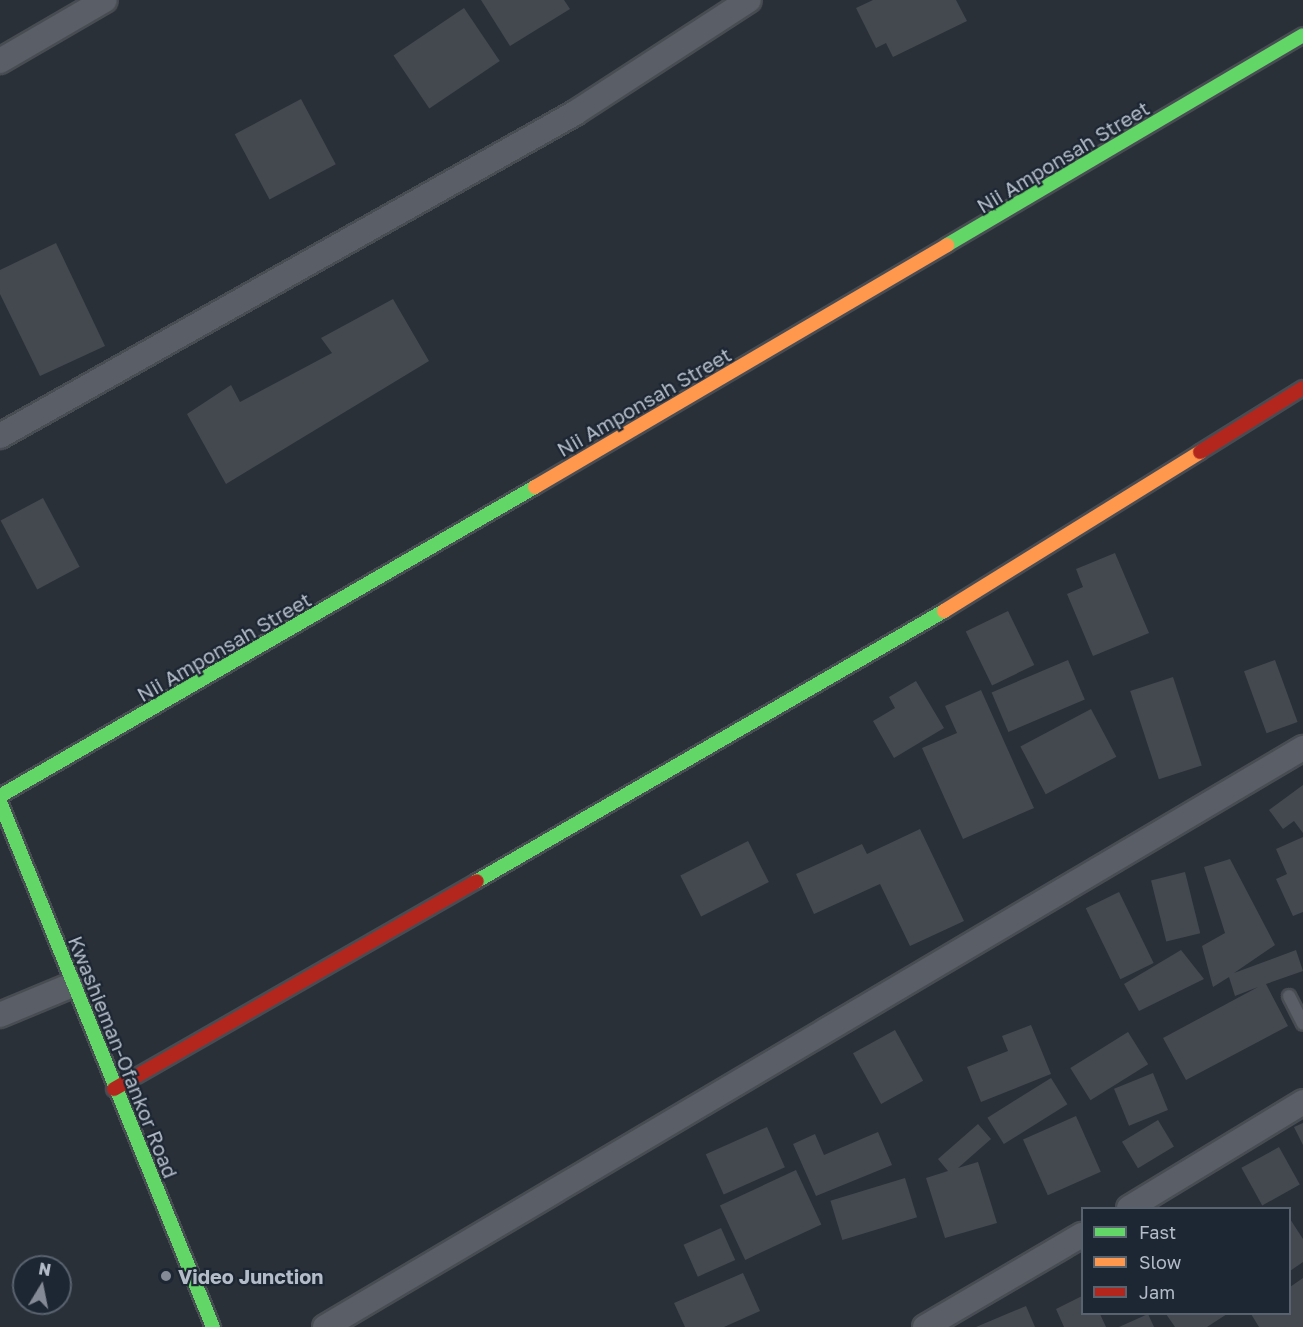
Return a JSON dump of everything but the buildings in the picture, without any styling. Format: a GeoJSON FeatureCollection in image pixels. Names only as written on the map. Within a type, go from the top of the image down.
{"type":"FeatureCollection","features":[{"type":"Feature","properties":{"kind":"street"},"geometry":{"type":"LineString","coordinates":[[0,61],[105,0]]}},
{"type":"Feature","properties":{"kind":"street"},"geometry":{"type":"LineString","coordinates":[[0,436],[575,113],[749,0]]}},
{"type":"Feature","properties":{"kind":"street","name":"Nii Amponsah Street"},"geometry":{"type":"LineString","coordinates":[[0,796],[167,704],[1303,35]]}},
{"type":"Feature","properties":{"kind":"street"},"geometry":{"type":"LineString","coordinates":[[114,1089],[892,643],[1303,388]]}},
{"type":"Feature","properties":{"kind":"street"},"geometry":{"type":"LineString","coordinates":[[325,1327],[1303,747]]}},
{"type":"Feature","properties":{"kind":"street","name":"Kwashieman-Ofankor Road"},"geometry":{"type":"LineString","coordinates":[[0,802],[114,1089],[213,1327]]}},
{"type":"Feature","properties":{"kind":"street"},"geometry":{"type":"LineString","coordinates":[[0,1015],[72,985]]}},
{"type":"Feature","properties":{"kind":"street"},"geometry":{"type":"LineString","coordinates":[[1132,1207],[1303,1102]]}},
{"type":"Feature","properties":{"kind":"street"},"geometry":{"type":"LineString","coordinates":[[925,1327],[1081,1236]]}},
{"type":"Feature","properties":{"kind":"lane"},"geometry":{"type":"LineString","coordinates":[[1289,996],[1303,1024]]}},
{"type":"Feature","properties":{"kind":"traffic: fast"},"geometry":{"type":"LineString","coordinates":[[947,245],[1303,35]]}},
{"type":"Feature","properties":{"kind":"traffic: fast"},"geometry":{"type":"LineString","coordinates":[[0,796],[535,487]]}},
{"type":"Feature","properties":{"kind":"traffic: fast"},"geometry":{"type":"LineString","coordinates":[[477,881],[944,611]]}},
{"type":"Feature","properties":{"kind":"traffic: fast"},"geometry":{"type":"LineString","coordinates":[[0,802],[213,1327]]}},
{"type":"Feature","properties":{"kind":"traffic: slow"},"geometry":{"type":"LineString","coordinates":[[535,487],[947,245]]}},
{"type":"Feature","properties":{"kind":"traffic: slow"},"geometry":{"type":"LineString","coordinates":[[944,611],[1200,452]]}},
{"type":"Feature","properties":{"kind":"traffic: jam"},"geometry":{"type":"LineString","coordinates":[[1200,452],[1303,388]]}},
{"type":"Feature","properties":{"kind":"traffic: jam"},"geometry":{"type":"LineString","coordinates":[[114,1089],[477,881]]}},
{"type":"Feature","properties":{"kind":"place","name":"Video Junction"},"geometry":{"type":"Point","coordinates":[166,1276]}}]}
